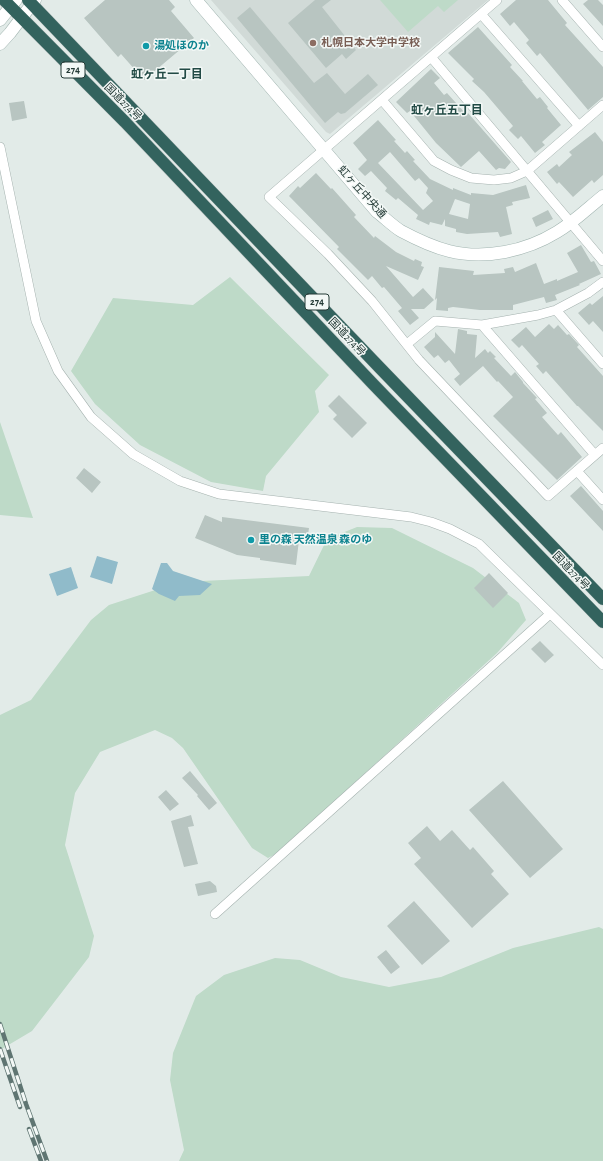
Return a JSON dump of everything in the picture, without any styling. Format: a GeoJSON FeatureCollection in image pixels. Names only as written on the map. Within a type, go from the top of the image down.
{"type":"FeatureCollection","features":[{"type":"Feature","properties":{"kind":"highway","name":"国道274号"},"geometry":{"type":"LineString","coordinates":[[32,1],[375,363],[603,598]]}},
{"type":"Feature","properties":{"kind":"highway","name":"274"},"geometry":{"type":"LineString","coordinates":[[10,2],[22,18]]}},
{"type":"Feature","properties":{"kind":"highway","name":"国道274号"},"geometry":{"type":"LineString","coordinates":[[22,18],[125,122],[379,390],[603,622]]}},
{"type":"Feature","properties":{"kind":"street","name":"虹ヶ丘中央通"},"geometry":{"type":"LineString","coordinates":[[196,0],[377,212],[400,230],[429,244],[449,251],[480,254],[502,252],[526,247],[556,233],[603,196]]}},
{"type":"Feature","properties":{"kind":"street"},"geometry":{"type":"LineString","coordinates":[[497,0],[269,197],[328,254],[362,290],[419,360],[548,496],[603,448]]}},
{"type":"Feature","properties":{"kind":"street"},"geometry":{"type":"LineString","coordinates":[[562,0],[603,47]]}},
{"type":"Feature","properties":{"kind":"street"},"geometry":{"type":"LineString","coordinates":[[0,44],[22,18],[32,1]]}},
{"type":"Feature","properties":{"kind":"street"},"geometry":{"type":"LineString","coordinates":[[0,20],[10,2]]}},
{"type":"Feature","properties":{"kind":"street"},"geometry":{"type":"LineString","coordinates":[[482,14],[579,126]]}},
{"type":"Feature","properties":{"kind":"street"},"geometry":{"type":"LineString","coordinates":[[431,57],[603,261]]}},
{"type":"Feature","properties":{"kind":"street"},"geometry":{"type":"LineString","coordinates":[[382,100],[434,161],[471,178],[494,180],[511,178],[526,171],[603,105]]}},
{"type":"Feature","properties":{"kind":"street"},"geometry":{"type":"LineString","coordinates":[[0,147],[36,321],[58,371],[91,417],[133,454],[180,480],[219,494],[411,517],[450,529],[479,544],[603,665]]}},
{"type":"Feature","properties":{"kind":"street"},"geometry":{"type":"LineString","coordinates":[[407,344],[435,321],[482,325],[538,315],[556,310],[588,293],[603,282]]}},
{"type":"Feature","properties":{"kind":"street"},"geometry":{"type":"LineString","coordinates":[[556,310],[603,364]]}},
{"type":"Feature","properties":{"kind":"street"},"geometry":{"type":"LineString","coordinates":[[482,325],[595,455]]}},
{"type":"Feature","properties":{"kind":"street"},"geometry":{"type":"LineString","coordinates":[[577,471],[603,500]]}},
{"type":"Feature","properties":{"kind":"street"},"geometry":{"type":"LineString","coordinates":[[215,914],[550,614]]}},
{"type":"Feature","properties":{"kind":"shaded area"},"geometry":{"type":"Polygon","coordinates":[[[211,0],[488,0],[330,134],[326,132],[211,0]]]}},
{"type":"Feature","properties":{"kind":"green space"},"geometry":{"type":"Polygon","coordinates":[[[380,0],[458,0],[444,12],[438,6],[408,32],[380,0]]]}},
{"type":"Feature","properties":{"kind":"green space"},"geometry":{"type":"Polygon","coordinates":[[[230,277],[329,375],[315,391],[319,412],[266,476],[263,491],[211,482],[140,445],[95,404],[71,371],[113,298],[193,305],[230,277]]]}},
{"type":"Feature","properties":{"kind":"green space"},"geometry":{"type":"Polygon","coordinates":[[[0,422],[33,518],[0,515],[0,422]]]}},
{"type":"Feature","properties":{"kind":"green space"},"geometry":{"type":"Polygon","coordinates":[[[357,527],[392,528],[473,568],[519,603],[526,620],[497,653],[351,786],[289,847],[268,858],[252,848],[183,748],[172,738],[155,730],[100,752],[75,793],[65,845],[94,936],[89,957],[32,1031],[0,1050],[0,715],[31,700],[91,620],[109,605],[180,582],[309,576],[327,539],[357,527]]]}},
{"type":"Feature","properties":{"kind":"green space"},"geometry":{"type":"Polygon","coordinates":[[[599,927],[603,929],[603,1161],[179,1161],[184,1150],[170,1080],[173,1053],[196,996],[224,975],[275,958],[300,960],[341,977],[389,987],[441,977],[513,948],[599,927]]]}},
{"type":"Feature","properties":{"kind":"water"},"geometry":{"type":"Polygon","coordinates":[[[97,556],[118,562],[112,584],[90,577],[97,556]]]}},
{"type":"Feature","properties":{"kind":"water"},"geometry":{"type":"Polygon","coordinates":[[[161,563],[167,563],[173,571],[212,584],[200,595],[179,596],[175,601],[152,589],[161,563]]]}},
{"type":"Feature","properties":{"kind":"water"},"geometry":{"type":"Polygon","coordinates":[[[71,567],[78,588],[57,596],[49,574],[71,567]]]}},
{"type":"Feature","properties":{"kind":"building","name":"湯処ほのか"},"geometry":{"type":"Polygon","coordinates":[[[105,0],[169,0],[175,7],[171,11],[194,38],[144,80],[121,54],[118,57],[84,18],[105,0]]]}},
{"type":"Feature","properties":{"kind":"building"},"geometry":{"type":"Polygon","coordinates":[[[315,0],[331,0],[322,7],[356,50],[346,59],[342,54],[326,68],[288,23],[315,0]]]}},
{"type":"Feature","properties":{"kind":"building"},"geometry":{"type":"Polygon","coordinates":[[[516,0],[548,0],[567,23],[565,25],[603,67],[603,97],[588,110],[540,53],[537,56],[526,43],[529,40],[514,22],[510,26],[500,14],[516,0]]]}},
{"type":"Feature","properties":{"kind":"building"},"geometry":{"type":"Polygon","coordinates":[[[588,0],[598,0],[603,5],[603,26],[583,4],[588,0]]]}},
{"type":"Feature","properties":{"kind":"building"},"geometry":{"type":"Polygon","coordinates":[[[250,7],[314,83],[327,73],[345,94],[368,74],[378,85],[345,113],[341,114],[338,112],[325,123],[237,18],[250,7]]]}},
{"type":"Feature","properties":{"kind":"building"},"geometry":{"type":"Polygon","coordinates":[[[478,27],[512,65],[510,67],[537,99],[540,97],[561,125],[542,142],[545,145],[535,153],[521,136],[518,139],[509,130],[513,126],[484,92],[472,81],[474,79],[448,53],[478,27]]]}},
{"type":"Feature","properties":{"kind":"building"},"geometry":{"type":"Polygon","coordinates":[[[431,69],[440,78],[434,83],[444,95],[447,93],[466,114],[468,113],[511,162],[505,169],[499,168],[496,170],[479,151],[461,167],[436,143],[410,111],[407,113],[396,102],[431,69]]]}},
{"type":"Feature","properties":{"kind":"building"},"geometry":{"type":"Polygon","coordinates":[[[24,101],[27,118],[12,121],[9,103],[24,101]]]}},
{"type":"Feature","properties":{"kind":"building"},"geometry":{"type":"Polygon","coordinates":[[[378,120],[396,140],[394,141],[405,153],[407,151],[415,160],[413,161],[430,179],[453,190],[453,188],[471,195],[471,193],[493,195],[526,185],[530,198],[512,202],[513,205],[506,207],[512,234],[500,237],[498,232],[467,234],[456,232],[456,229],[445,226],[445,219],[442,225],[430,222],[429,225],[416,219],[418,215],[398,198],[396,200],[385,191],[387,188],[371,171],[365,176],[358,169],[367,160],[353,143],[378,120]],[[390,152],[378,163],[423,210],[433,201],[426,193],[428,188],[419,178],[415,181],[390,152]],[[455,199],[449,214],[468,219],[470,204],[455,199]]]}},
{"type":"Feature","properties":{"kind":"building"},"geometry":{"type":"Polygon","coordinates":[[[595,132],[603,142],[603,175],[594,183],[592,180],[573,197],[559,182],[557,184],[547,172],[557,164],[559,167],[572,155],[569,152],[595,132]]]}},
{"type":"Feature","properties":{"kind":"building"},"geometry":{"type":"Polygon","coordinates":[[[316,173],[331,189],[332,188],[356,215],[354,217],[374,238],[375,236],[396,252],[414,261],[415,259],[422,262],[421,266],[424,267],[418,280],[386,266],[413,297],[423,288],[434,300],[424,309],[411,309],[419,318],[410,325],[398,311],[402,308],[384,287],[382,288],[372,276],[368,280],[337,249],[339,247],[289,196],[298,186],[300,188],[316,173]]]}},
{"type":"Feature","properties":{"kind":"building"},"geometry":{"type":"Polygon","coordinates":[[[548,210],[553,219],[536,227],[532,218],[548,210]]]}},
{"type":"Feature","properties":{"kind":"building"},"geometry":{"type":"Polygon","coordinates":[[[581,245],[591,262],[594,261],[601,274],[579,284],[580,285],[555,295],[557,300],[546,303],[544,297],[513,305],[513,310],[480,310],[453,307],[448,308],[448,311],[436,310],[437,298],[435,300],[439,267],[474,271],[473,275],[505,273],[504,269],[513,267],[515,272],[536,263],[544,284],[557,279],[557,281],[578,272],[567,253],[581,245]]]}},
{"type":"Feature","properties":{"kind":"building"},"geometry":{"type":"Polygon","coordinates":[[[603,296],[603,332],[593,321],[589,325],[578,313],[590,303],[592,305],[603,296]]]}},
{"type":"Feature","properties":{"kind":"building"},"geometry":{"type":"Polygon","coordinates":[[[549,324],[554,329],[558,325],[567,335],[569,334],[579,345],[577,347],[603,376],[603,431],[577,406],[546,371],[543,374],[536,366],[539,364],[522,345],[519,348],[511,340],[526,327],[535,337],[549,324]]]}},
{"type":"Feature","properties":{"kind":"building"},"geometry":{"type":"Polygon","coordinates":[[[458,329],[467,331],[467,334],[477,335],[475,358],[485,349],[488,353],[490,351],[496,357],[494,358],[511,376],[515,372],[537,398],[535,399],[547,413],[542,417],[558,435],[561,432],[582,457],[557,480],[493,416],[513,397],[483,366],[460,386],[454,379],[460,374],[449,360],[445,363],[438,355],[434,358],[424,347],[435,337],[435,332],[455,354],[458,329]]]}},
{"type":"Feature","properties":{"kind":"building"},"geometry":{"type":"Polygon","coordinates":[[[339,395],[367,423],[352,438],[333,419],[337,415],[328,406],[339,395]]]}},
{"type":"Feature","properties":{"kind":"building"},"geometry":{"type":"Polygon","coordinates":[[[84,468],[101,482],[92,493],[76,478],[84,468]]]}},
{"type":"Feature","properties":{"kind":"building"},"geometry":{"type":"Polygon","coordinates":[[[581,486],[603,511],[603,531],[570,496],[581,486]]]}},
{"type":"Feature","properties":{"kind":"building","name":"里の森 天然温泉 森のゆ"},"geometry":{"type":"Polygon","coordinates":[[[205,515],[222,522],[222,517],[309,528],[307,541],[299,540],[296,565],[237,555],[195,538],[205,515]]]}},
{"type":"Feature","properties":{"kind":"building"},"geometry":{"type":"Polygon","coordinates":[[[489,573],[508,593],[493,608],[474,588],[489,573]]]}},
{"type":"Feature","properties":{"kind":"building"},"geometry":{"type":"Polygon","coordinates":[[[540,641],[554,655],[545,663],[531,649],[540,641]]]}},
{"type":"Feature","properties":{"kind":"building"},"geometry":{"type":"Polygon","coordinates":[[[190,771],[217,803],[209,810],[197,796],[198,795],[182,778],[190,771]]]}},
{"type":"Feature","properties":{"kind":"building"},"geometry":{"type":"Polygon","coordinates":[[[503,781],[563,849],[530,878],[469,810],[503,781]]]}},
{"type":"Feature","properties":{"kind":"building"},"geometry":{"type":"Polygon","coordinates":[[[166,790],[179,804],[170,811],[158,797],[166,790]]]}},
{"type":"Feature","properties":{"kind":"building"},"geometry":{"type":"Polygon","coordinates":[[[191,815],[194,826],[188,827],[198,864],[184,867],[171,821],[191,815]]]}},
{"type":"Feature","properties":{"kind":"building"},"geometry":{"type":"Polygon","coordinates":[[[427,826],[440,841],[452,830],[470,850],[473,847],[494,871],[491,874],[509,894],[472,928],[414,864],[421,858],[408,843],[427,826]]]}},
{"type":"Feature","properties":{"kind":"building"},"geometry":{"type":"Polygon","coordinates":[[[210,881],[216,886],[217,892],[198,896],[195,884],[210,881]]]}},
{"type":"Feature","properties":{"kind":"building"},"geometry":{"type":"Polygon","coordinates":[[[414,901],[450,941],[422,965],[387,926],[414,901]]]}},
{"type":"Feature","properties":{"kind":"building"},"geometry":{"type":"Polygon","coordinates":[[[386,950],[400,967],[391,974],[377,957],[386,950]]]}},
{"type":"Feature","properties":{"kind":"railway"},"geometry":{"type":"LineString","coordinates":[[0,1024],[26,1104],[47,1161]]}},
{"type":"Feature","properties":{"kind":"railway"},"geometry":{"type":"LineString","coordinates":[[0,1049],[20,1107]]}},
{"type":"Feature","properties":{"kind":"railway"},"geometry":{"type":"LineString","coordinates":[[29,1129],[41,1161]]}},
{"type":"Feature","properties":{"kind":"place","name":"札幌日本大学中学校"},"geometry":{"type":"Point","coordinates":[313,43]}},
{"type":"Feature","properties":{"kind":"place","name":"湯処ほのか"},"geometry":{"type":"Point","coordinates":[146,46]}},
{"type":"Feature","properties":{"kind":"place","name":"里の森 天然温泉 森のゆ"},"geometry":{"type":"Point","coordinates":[251,540]}},
{"type":"Feature","properties":{"kind":"district","name":"虹ヶ丘一丁目"},"geometry":{"type":"Point","coordinates":[167,74]}},
{"type":"Feature","properties":{"kind":"district","name":"虹ヶ丘五丁目"},"geometry":{"type":"Point","coordinates":[447,110]}}]}
